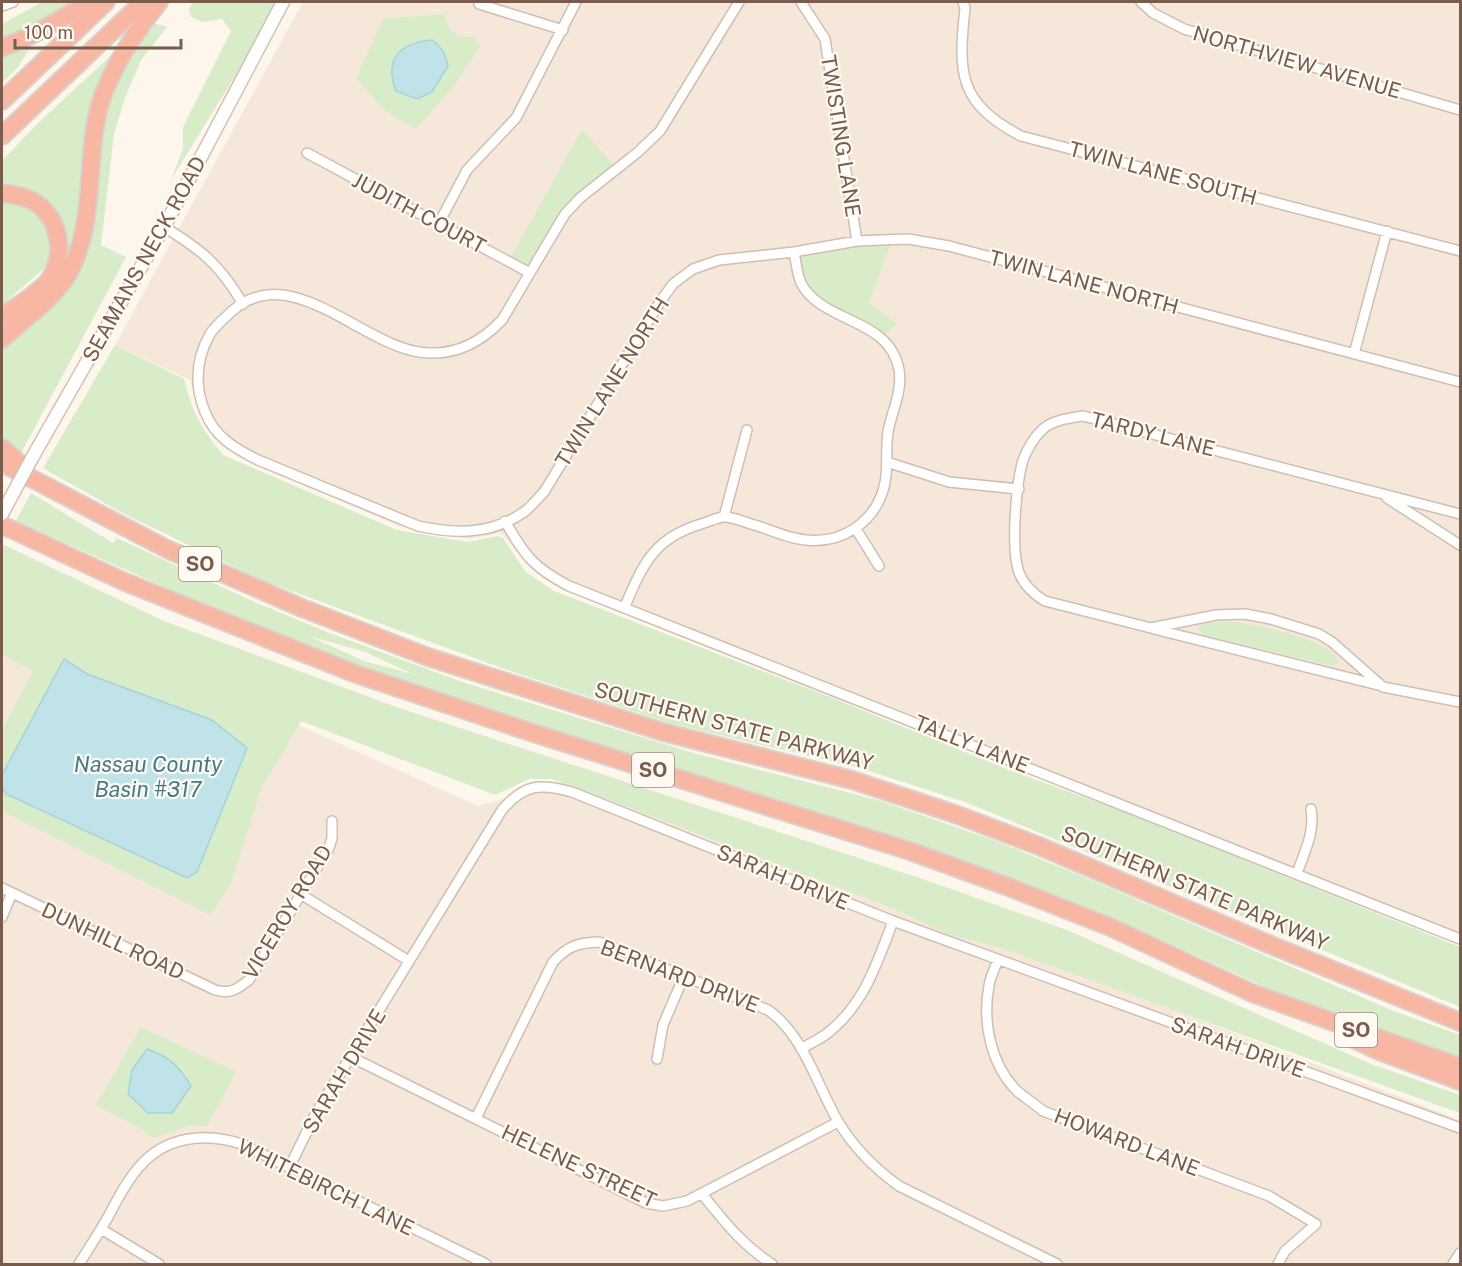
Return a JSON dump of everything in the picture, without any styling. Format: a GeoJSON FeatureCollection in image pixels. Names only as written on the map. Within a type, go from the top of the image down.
{"type":"FeatureCollection","features":[{"type":"Feature","properties":{"kind":"highway"},"geometry":{"type":"LineString","coordinates":[[2,48],[33,35],[89,2]]}},
{"type":"Feature","properties":{"kind":"highway"},"geometry":{"type":"LineString","coordinates":[[2,101],[106,2]]}},
{"type":"Feature","properties":{"kind":"highway"},"geometry":{"type":"LineString","coordinates":[[2,136],[143,2]]}},
{"type":"Feature","properties":{"kind":"highway"},"geometry":{"type":"LineString","coordinates":[[2,339],[57,287],[64,279],[77,254],[83,232],[100,105],[110,77],[124,51],[159,2]]}},
{"type":"Feature","properties":{"kind":"highway"},"geometry":{"type":"LineString","coordinates":[[2,194],[26,197],[36,203],[47,212],[59,237],[59,257],[51,278],[2,317]]}},
{"type":"Feature","properties":{"kind":"highway"},"geometry":{"type":"LineString","coordinates":[[2,448],[46,486]]}},
{"type":"Feature","properties":{"kind":"highway","name":"SOUTHERN STATE PARKWAY"},"geometry":{"type":"LineString","coordinates":[[2,463],[177,554],[302,608],[428,657],[663,732],[842,777],[955,814],[1040,846],[1276,948],[1461,1022]]}},
{"type":"Feature","properties":{"kind":"highway","name":"SO"},"geometry":{"type":"LineString","coordinates":[[2,525],[125,582],[356,674],[533,733],[910,851],[1110,927],[1252,993],[1461,1067]]}},
{"type":"Feature","properties":{"kind":"highway"},"geometry":{"type":"LineString","coordinates":[[2,532],[54,550]]}},
{"type":"Feature","properties":{"kind":"highway"},"geometry":{"type":"LineString","coordinates":[[1252,993],[1379,1051],[1461,1081]]}},
{"type":"Feature","properties":{"kind":"main road","name":"SEAMANS NECK ROAD"},"geometry":{"type":"LineString","coordinates":[[2,514],[164,227],[283,2]]}},
{"type":"Feature","properties":{"kind":"street"},"geometry":{"type":"LineString","coordinates":[[2,6],[13,2]]}},
{"type":"Feature","properties":{"kind":"street"},"geometry":{"type":"LineString","coordinates":[[439,223],[467,170],[516,118],[576,2]]}},
{"type":"Feature","properties":{"kind":"street"},"geometry":{"type":"LineString","coordinates":[[164,227],[196,247],[215,264],[229,280],[243,304],[261,297],[293,296],[311,302],[395,345],[414,351],[431,353],[467,346],[488,335],[502,320],[566,214],[580,198],[638,152],[660,131],[739,2]]}},
{"type":"Feature","properties":{"kind":"street","name":"TWISTING LANE"},"geometry":{"type":"LineString","coordinates":[[801,2],[825,39],[857,241]]}},
{"type":"Feature","properties":{"kind":"street","name":"TWIN LANE SOUTH"},"geometry":{"type":"LineString","coordinates":[[963,2],[965,8],[960,52],[963,74],[974,100],[1002,127],[1020,136],[1461,251]]}},
{"type":"Feature","properties":{"kind":"street","name":"NORTHVIEW AVENUE"},"geometry":{"type":"LineString","coordinates":[[1141,2],[1152,13],[1184,29],[1461,110]]}},
{"type":"Feature","properties":{"kind":"street"},"geometry":{"type":"LineString","coordinates":[[479,4],[562,30]]}},
{"type":"Feature","properties":{"kind":"street","name":"JUDITH COURT"},"geometry":{"type":"LineString","coordinates":[[307,153],[530,273]]}},
{"type":"Feature","properties":{"kind":"street"},"geometry":{"type":"LineString","coordinates":[[1354,354],[1387,231]]}},
{"type":"Feature","properties":{"kind":"street","name":"TWIN LANE NORTH"},"geometry":{"type":"LineString","coordinates":[[243,304],[214,328],[204,346],[197,376],[202,404],[209,421],[221,438],[258,460],[418,526],[445,532],[470,532],[505,521],[524,512],[544,492],[673,284],[693,269],[719,260],[794,252],[857,241],[908,239],[949,246],[1461,382]]}},
{"type":"Feature","properties":{"kind":"street"},"geometry":{"type":"LineString","coordinates":[[625,606],[641,569],[659,546],[687,528],[724,517],[806,540],[834,539],[856,529],[869,518],[884,488],[887,435],[900,384],[899,370],[892,351],[874,332],[827,308],[812,296],[802,283],[794,252]]}},
{"type":"Feature","properties":{"kind":"street","name":"TARDY LANE"},"geometry":{"type":"LineString","coordinates":[[1461,514],[1083,416],[1062,419],[1045,427],[1034,440],[1024,459],[1014,551],[1020,575],[1034,593],[1045,601],[1062,607],[1383,687],[1461,702]]}},
{"type":"Feature","properties":{"kind":"street"},"geometry":{"type":"LineString","coordinates":[[724,517],[747,430]]}},
{"type":"Feature","properties":{"kind":"street"},"geometry":{"type":"LineString","coordinates":[[887,462],[949,482],[1019,489]]}},
{"type":"Feature","properties":{"kind":"street","name":"TARDY LANE"},"geometry":{"type":"LineString","coordinates":[[1380,493],[1461,545]]}},
{"type":"Feature","properties":{"kind":"street","name":"TALLY LANE"},"geometry":{"type":"LineString","coordinates":[[505,521],[530,560],[548,575],[569,585],[1461,939]]}},
{"type":"Feature","properties":{"kind":"street"},"geometry":{"type":"LineString","coordinates":[[856,529],[879,566]]}},
{"type":"Feature","properties":{"kind":"street","name":"TARDY LANE"},"geometry":{"type":"LineString","coordinates":[[1151,628],[1216,615],[1245,614],[1271,619],[1319,634],[1332,642],[1383,687]]}},
{"type":"Feature","properties":{"kind":"street","name":"SARAH DRIVE"},"geometry":{"type":"LineString","coordinates":[[290,1168],[316,1113],[502,810],[519,794],[540,786],[572,792],[893,921],[1461,1128]]}},
{"type":"Feature","properties":{"kind":"street"},"geometry":{"type":"LineString","coordinates":[[1298,873],[1312,834],[1311,809]]}},
{"type":"Feature","properties":{"kind":"street","name":"VICEROY ROAD"},"geometry":{"type":"LineString","coordinates":[[226,993],[235,991],[249,980],[302,895],[329,848],[332,838],[332,821]]}},
{"type":"Feature","properties":{"kind":"street","name":"DUNHILL ROAD"},"geometry":{"type":"LineString","coordinates":[[2,888],[215,990],[226,993]]}},
{"type":"Feature","properties":{"kind":"street"},"geometry":{"type":"LineString","coordinates":[[2,917],[12,893]]}},
{"type":"Feature","properties":{"kind":"street"},"geometry":{"type":"LineString","coordinates":[[302,895],[409,961]]}},
{"type":"Feature","properties":{"kind":"street"},"geometry":{"type":"LineString","coordinates":[[801,1049],[825,1035],[846,1015],[863,994],[874,972],[893,921]]}},
{"type":"Feature","properties":{"kind":"street","name":"BERNARD DRIVE"},"geometry":{"type":"LineString","coordinates":[[476,1118],[553,962],[564,950],[580,943],[599,942],[768,1010],[778,1017],[801,1049],[838,1122],[858,1152],[882,1174],[899,1186],[1057,1264]]}},
{"type":"Feature","properties":{"kind":"street","name":"HOWARD LANE"},"geometry":{"type":"LineString","coordinates":[[998,960],[989,986],[987,1015],[990,1037],[997,1063],[1017,1090],[1043,1111],[1269,1196],[1316,1224],[1285,1251],[1278,1264]]}},
{"type":"Feature","properties":{"kind":"street"},"geometry":{"type":"LineString","coordinates":[[657,1059],[663,1025],[684,976]]}},
{"type":"Feature","properties":{"kind":"street","name":"HELENE STREET"},"geometry":{"type":"LineString","coordinates":[[351,1056],[646,1203],[663,1206],[674,1205],[702,1194],[838,1122]]}},
{"type":"Feature","properties":{"kind":"street","name":"WHITEBIRCH LANE"},"geometry":{"type":"LineString","coordinates":[[79,1264],[139,1166],[156,1151],[174,1142],[202,1137],[228,1139],[242,1144],[486,1264]]}},
{"type":"Feature","properties":{"kind":"street"},"geometry":{"type":"LineString","coordinates":[[702,1194],[734,1234],[758,1256],[772,1264]]}},
{"type":"Feature","properties":{"kind":"street"},"geometry":{"type":"LineString","coordinates":[[101,1229],[159,1264]]}},
{"type":"Feature","properties":{"kind":"street"},"geometry":{"type":"LineString","coordinates":[[1453,1264],[1461,1252]]}},
{"type":"Feature","properties":{"kind":"shaded area"},"geometry":{"type":"Polygon","coordinates":[[[303,2],[1460,2],[1460,936],[528,565],[501,533],[470,539],[400,527],[229,450],[199,414],[190,380],[115,345],[303,2]]]}},
{"type":"Feature","properties":{"kind":"shaded area"},"geometry":{"type":"Polygon","coordinates":[[[2,592],[478,806],[574,779],[1460,1120],[1460,1264],[2,1264],[2,592]]]}},
{"type":"Feature","properties":{"kind":"green space"},"geometry":{"type":"Polygon","coordinates":[[[42,2],[70,2],[39,25],[2,38],[2,24],[42,2]]]}},
{"type":"Feature","properties":{"kind":"green space"},"geometry":{"type":"Polygon","coordinates":[[[193,2],[275,2],[251,50],[171,180],[183,149],[183,127],[231,31],[222,19],[202,22],[191,17],[189,9],[193,2]]]}},
{"type":"Feature","properties":{"kind":"green space"},"geometry":{"type":"Polygon","coordinates":[[[443,14],[454,32],[469,37],[475,36],[476,43],[481,45],[452,89],[416,129],[384,110],[356,78],[383,19],[443,14]]]}},
{"type":"Feature","properties":{"kind":"green space"},"geometry":{"type":"Polygon","coordinates":[[[153,23],[167,27],[141,60],[125,98],[114,134],[101,245],[126,257],[20,455],[2,440],[2,349],[28,328],[58,297],[83,259],[100,126],[126,57],[153,23]]]}},
{"type":"Feature","properties":{"kind":"green space"},"geometry":{"type":"Polygon","coordinates":[[[31,47],[18,67],[2,83],[2,58],[31,47]]]}},
{"type":"Feature","properties":{"kind":"green space"},"geometry":{"type":"Polygon","coordinates":[[[119,48],[73,248],[65,245],[61,223],[2,190],[2,161],[35,126],[119,48]]]}},
{"type":"Feature","properties":{"kind":"green space"},"geometry":{"type":"Polygon","coordinates":[[[582,129],[615,167],[580,194],[529,269],[510,259],[582,129]]]}},
{"type":"Feature","properties":{"kind":"green space"},"geometry":{"type":"Polygon","coordinates":[[[14,200],[36,210],[51,231],[53,253],[48,265],[2,305],[2,201],[14,200]]]}},
{"type":"Feature","properties":{"kind":"green space"},"geometry":{"type":"Polygon","coordinates":[[[892,240],[869,303],[897,324],[883,337],[828,307],[803,283],[795,253],[892,240]]]}},
{"type":"Feature","properties":{"kind":"green space"},"geometry":{"type":"Polygon","coordinates":[[[115,345],[184,379],[198,419],[223,455],[397,530],[468,542],[497,536],[503,538],[525,571],[554,591],[830,697],[1009,770],[1130,814],[1460,947],[1460,1007],[968,803],[860,768],[669,723],[510,671],[264,581],[124,514],[43,468],[115,345]]]}},
{"type":"Feature","properties":{"kind":"green space"},"geometry":{"type":"Polygon","coordinates":[[[31,493],[113,543],[117,538],[250,600],[327,632],[465,683],[697,754],[881,801],[996,841],[1391,1010],[1460,1035],[1460,1062],[1300,1003],[1166,942],[988,870],[872,830],[529,723],[327,654],[243,622],[16,521],[31,493]],[[309,636],[364,661],[413,674],[365,652],[309,636]]]}},
{"type":"Feature","properties":{"kind":"green space"},"geometry":{"type":"Polygon","coordinates":[[[2,544],[164,621],[399,708],[923,879],[1067,930],[1371,1064],[1460,1095],[1460,1113],[1004,949],[948,934],[897,910],[573,786],[552,779],[529,779],[495,795],[301,721],[262,787],[231,883],[211,915],[2,811],[2,730],[33,671],[2,655],[2,544]]]}},
{"type":"Feature","properties":{"kind":"green space"},"geometry":{"type":"Polygon","coordinates":[[[1225,621],[1270,629],[1307,640],[1334,654],[1339,663],[1332,666],[1203,635],[1198,629],[1201,624],[1225,621]]]}},
{"type":"Feature","properties":{"kind":"green space"},"geometry":{"type":"Polygon","coordinates":[[[141,1027],[236,1072],[207,1126],[189,1126],[154,1138],[96,1105],[141,1027]]]}},
{"type":"Feature","properties":{"kind":"water"},"geometry":{"type":"Polygon","coordinates":[[[432,40],[443,51],[448,66],[432,92],[417,99],[396,91],[392,70],[397,55],[411,45],[432,40]]]}},
{"type":"Feature","properties":{"kind":"water","name":"Nassau County Basin #317"},"geometry":{"type":"Polygon","coordinates":[[[64,659],[87,674],[212,720],[247,748],[197,872],[187,878],[6,794],[2,787],[2,775],[64,659]]]}},
{"type":"Feature","properties":{"kind":"water"},"geometry":{"type":"Polygon","coordinates":[[[147,1049],[162,1055],[173,1063],[191,1086],[172,1113],[148,1113],[128,1094],[132,1070],[147,1049]]]}}]}
